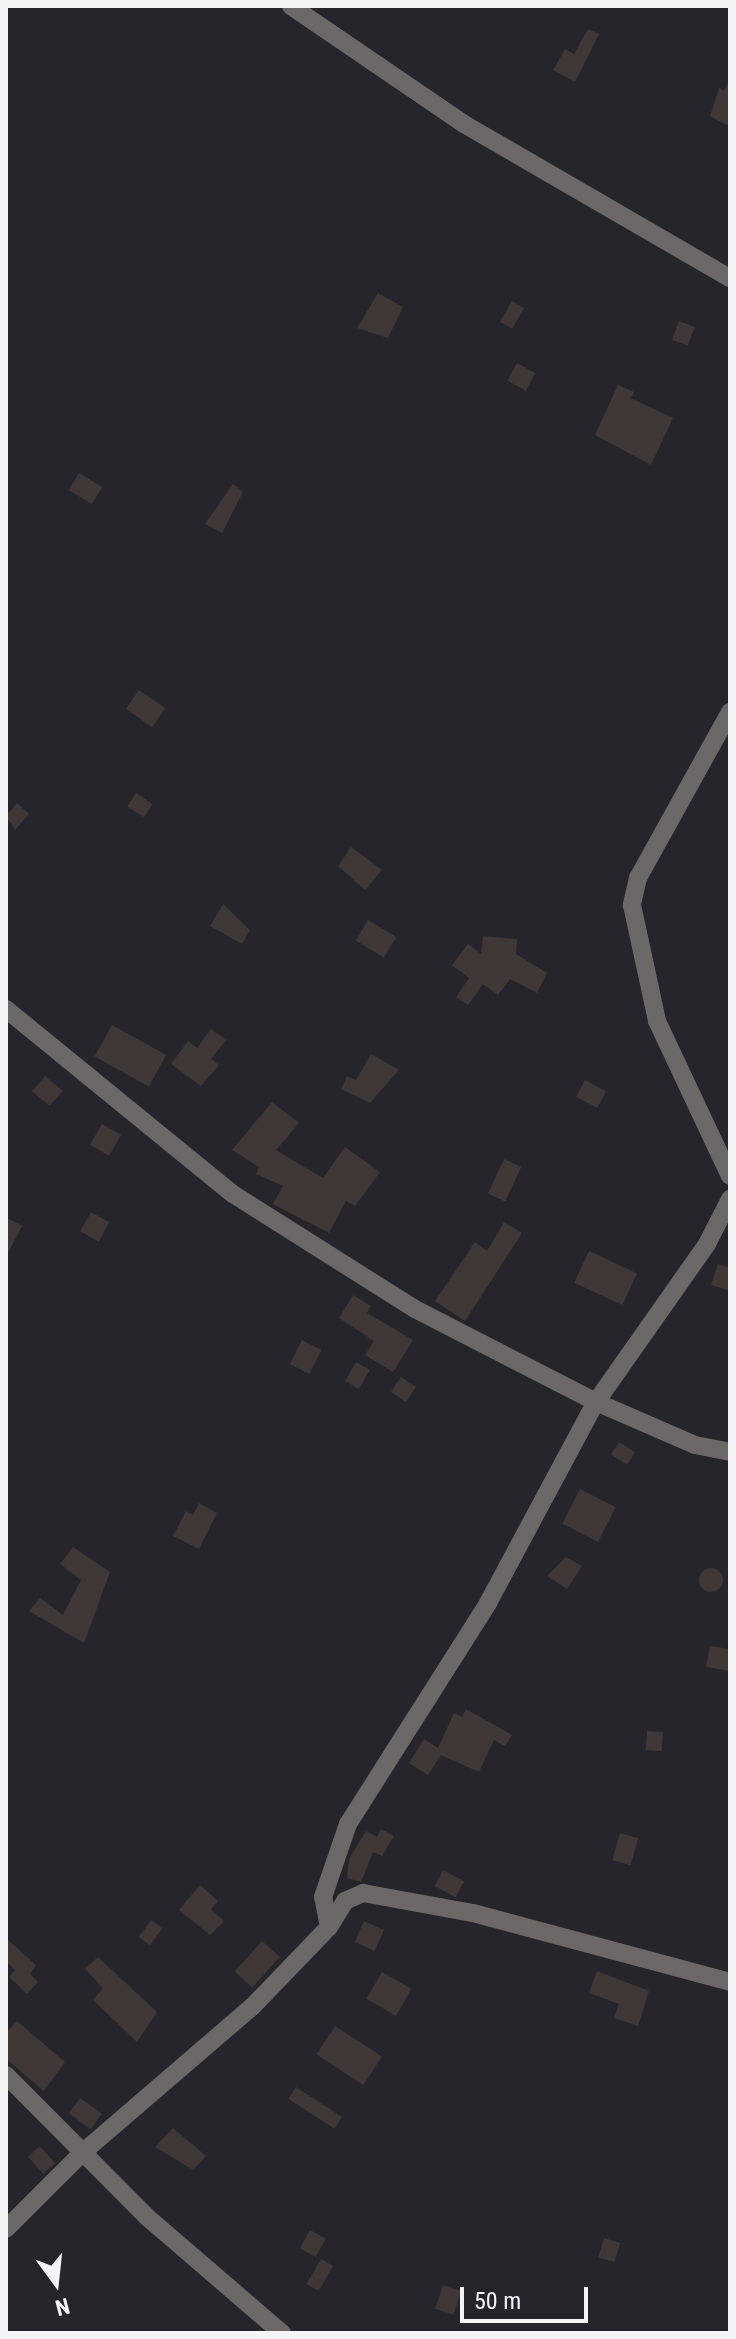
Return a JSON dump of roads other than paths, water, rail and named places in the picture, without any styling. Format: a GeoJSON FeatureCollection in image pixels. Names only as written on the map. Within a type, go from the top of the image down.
{"type":"FeatureCollection","features":[{"type":"Feature","properties":{"kind":"street"},"geometry":{"type":"LineString","coordinates":[[291,6],[464,124],[730,278]]}},
{"type":"Feature","properties":{"kind":"street"},"geometry":{"type":"LineString","coordinates":[[730,712],[638,878],[632,905],[657,1021],[730,1176]]}},
{"type":"Feature","properties":{"kind":"street"},"geometry":{"type":"LineString","coordinates":[[6,1009],[233,1194],[415,1309],[596,1402],[695,1445],[730,1452]]}},
{"type":"Feature","properties":{"kind":"street"},"geometry":{"type":"LineString","coordinates":[[329,1927],[323,1897],[348,1824],[488,1603],[596,1402],[707,1244],[730,1199]]}},
{"type":"Feature","properties":{"kind":"street"},"geometry":{"type":"LineString","coordinates":[[6,2229],[82,2153],[252,2007],[329,1927],[345,1901],[384,1892],[730,1982]]}},
{"type":"Feature","properties":{"kind":"street"},"geometry":{"type":"LineString","coordinates":[[6,2075],[82,2153],[239,2302],[282,2333]]}}]}
